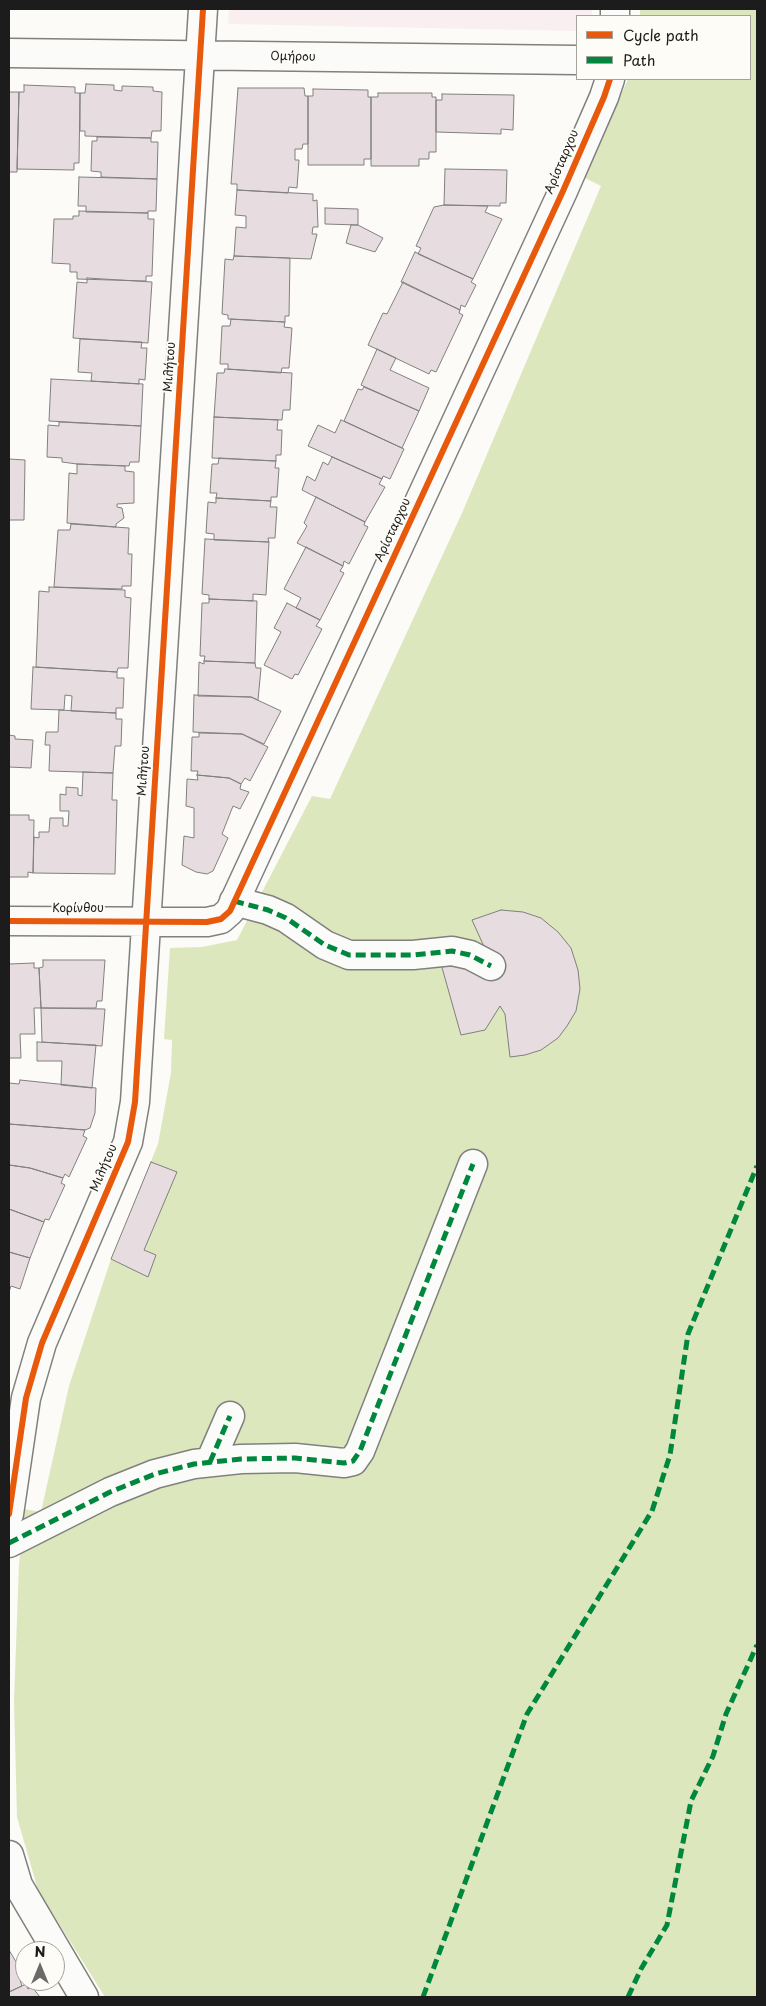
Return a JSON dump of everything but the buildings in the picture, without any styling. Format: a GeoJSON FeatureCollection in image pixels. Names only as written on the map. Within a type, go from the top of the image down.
{"type":"FeatureCollection","features":[{"type":"Feature","properties":{"kind":"street","name":"Μιλήτου"},"geometry":{"type":"LineString","coordinates":[[9,1514],[26,1398],[42,1344],[128,1142],[136,1102],[203,9]]}},
{"type":"Feature","properties":{"kind":"street","name":"Ομήρου"},"geometry":{"type":"LineString","coordinates":[[9,53],[576,60]]}},
{"type":"Feature","properties":{"kind":"street","name":"Αρίσταρχου"},"geometry":{"type":"LineString","coordinates":[[147,920],[207,922],[221,919],[230,911],[562,191],[604,98],[610,80]]}},
{"type":"Feature","properties":{"kind":"street"},"geometry":{"type":"LineString","coordinates":[[234,901],[268,910],[286,918],[324,944],[349,955],[413,956],[452,950],[470,955],[491,966]]}},
{"type":"Feature","properties":{"kind":"street","name":"Κορίνθου"},"geometry":{"type":"LineString","coordinates":[[9,921],[147,920]]}},
{"type":"Feature","properties":{"kind":"street"},"geometry":{"type":"LineString","coordinates":[[9,1543],[110,1492],[155,1474],[210,1462],[296,1458],[344,1463],[353,1461],[360,1451],[473,1164]]}},
{"type":"Feature","properties":{"kind":"street"},"geometry":{"type":"LineString","coordinates":[[210,1462],[230,1416]]}},
{"type":"Feature","properties":{"kind":"street"},"geometry":{"type":"LineString","coordinates":[[9,1856],[13,1887],[84,1997]]}},
{"type":"Feature","properties":{"kind":"shaded area"},"geometry":{"type":"Polygon","coordinates":[[[229,9],[592,9],[592,15],[576,15],[576,31],[228,24],[229,9]]]}},
{"type":"Feature","properties":{"kind":"green space"},"geometry":{"type":"Polygon","coordinates":[[[640,9],[757,9],[757,1997],[105,1997],[38,1890],[17,1817],[14,1701],[19,1565],[24,1509],[41,1512],[69,1386],[111,1259],[158,1144],[171,1073],[172,1040],[164,1039],[170,948],[202,947],[237,940],[312,796],[330,799],[462,513],[601,186],[585,178],[628,80],[751,80],[751,15],[640,15],[640,9]]]}},
{"type":"Feature","properties":{"kind":"marked path"},"geometry":{"type":"LineString","coordinates":[[234,901],[268,910],[286,918],[325,945],[349,955],[413,955],[452,951],[470,955],[491,966]]}},
{"type":"Feature","properties":{"kind":"marked path"},"geometry":{"type":"LineString","coordinates":[[9,1543],[110,1492],[155,1474],[194,1464],[241,1459],[295,1458],[344,1463],[353,1461],[360,1451],[473,1164]]}},
{"type":"Feature","properties":{"kind":"marked path"},"geometry":{"type":"LineString","coordinates":[[423,1997],[527,1714],[652,1511],[670,1455],[688,1334],[757,1166]]}},
{"type":"Feature","properties":{"kind":"marked path"},"geometry":{"type":"LineString","coordinates":[[210,1462],[230,1416]]}},
{"type":"Feature","properties":{"kind":"marked path"},"geometry":{"type":"LineString","coordinates":[[628,1997],[641,1969],[667,1925],[691,1801],[713,1756],[726,1714],[757,1645]]}},
{"type":"Feature","properties":{"kind":"cycle path"},"geometry":{"type":"LineString","coordinates":[[9,1514],[26,1398],[42,1343],[128,1142],[135,1102],[203,9]]}},
{"type":"Feature","properties":{"kind":"cycle path"},"geometry":{"type":"LineString","coordinates":[[9,921],[207,922],[221,919],[230,911],[563,191],[610,80]]}}]}
